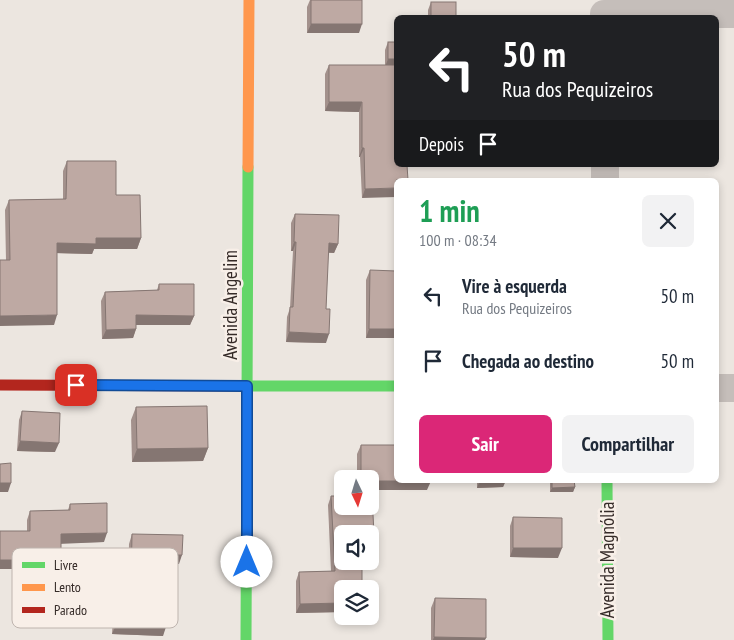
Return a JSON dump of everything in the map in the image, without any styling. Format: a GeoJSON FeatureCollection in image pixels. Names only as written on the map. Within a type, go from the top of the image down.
{"type":"FeatureCollection","features":[{"type":"Feature","properties":{"kind":"street","name":"Avenida Angelim"},"geometry":{"type":"LineString","coordinates":[[246,640],[249,0]]}},
{"type":"Feature","properties":{"kind":"street"},"geometry":{"type":"LineString","coordinates":[[604,10],[734,14]]}},
{"type":"Feature","properties":{"kind":"street"},"geometry":{"type":"LineString","coordinates":[[0,385],[394,386]]}},
{"type":"Feature","properties":{"kind":"street"},"geometry":{"type":"LineString","coordinates":[[719,388],[734,388]]}},
{"type":"Feature","properties":{"kind":"street","name":"Avenida Magnólia"},"geometry":{"type":"LineString","coordinates":[[607,483],[608,640]]}},
{"type":"Feature","properties":{"kind":"building"},"geometry":{"type":"Polygon","coordinates":[[[311,0],[362,0],[362,24],[311,24],[311,0]]]}},
{"type":"Feature","properties":{"kind":"building"},"geometry":{"type":"Polygon","coordinates":[[[431,2],[456,2],[456,15],[431,15],[431,2]]]}},
{"type":"Feature","properties":{"kind":"building"},"geometry":{"type":"Polygon","coordinates":[[[388,42],[394,42],[394,59],[388,59],[388,42]]]}},
{"type":"Feature","properties":{"kind":"building"},"geometry":{"type":"Polygon","coordinates":[[[329,65],[394,65],[394,167],[407,167],[408,178],[394,178],[394,188],[365,189],[364,148],[362,148],[362,102],[329,102],[329,65]]]}},
{"type":"Feature","properties":{"kind":"building"},"geometry":{"type":"Polygon","coordinates":[[[67,161],[116,161],[116,195],[140,195],[141,238],[96,238],[96,244],[57,243],[57,315],[0,316],[0,260],[10,260],[9,200],[66,199],[67,161]]]}},
{"type":"Feature","properties":{"kind":"building"},"geometry":{"type":"Polygon","coordinates":[[[295,214],[339,215],[338,244],[329,243],[326,309],[330,309],[329,334],[289,332],[290,307],[293,307],[296,242],[294,242],[295,214]]]}},
{"type":"Feature","properties":{"kind":"building"},"geometry":{"type":"Polygon","coordinates":[[[370,270],[394,271],[394,329],[369,329],[370,270]]]}},
{"type":"Feature","properties":{"kind":"building"},"geometry":{"type":"Polygon","coordinates":[[[159,284],[194,284],[194,316],[136,315],[136,329],[106,330],[105,292],[159,290],[159,284]]]}},
{"type":"Feature","properties":{"kind":"building"},"geometry":{"type":"Polygon","coordinates":[[[207,406],[208,448],[137,449],[136,407],[207,406]]]}},
{"type":"Feature","properties":{"kind":"building"},"geometry":{"type":"Polygon","coordinates":[[[22,411],[60,413],[59,443],[20,441],[22,411]]]}},
{"type":"Feature","properties":{"kind":"building"},"geometry":{"type":"Polygon","coordinates":[[[361,445],[394,445],[394,481],[379,481],[379,470],[361,470],[361,445]]]}},
{"type":"Feature","properties":{"kind":"building"},"geometry":{"type":"Polygon","coordinates":[[[11,463],[11,483],[0,483],[0,464],[11,463]]]}},
{"type":"Feature","properties":{"kind":"building"},"geometry":{"type":"Polygon","coordinates":[[[552,483],[574,483],[575,487],[552,488],[552,483]]]}},
{"type":"Feature","properties":{"kind":"building"},"geometry":{"type":"Polygon","coordinates":[[[331,496],[334,496],[334,515],[373,515],[374,525],[334,525],[334,552],[331,496]]]}},
{"type":"Feature","properties":{"kind":"building"},"geometry":{"type":"Polygon","coordinates":[[[107,503],[107,533],[61,534],[61,548],[12,548],[12,560],[0,560],[0,531],[30,531],[30,511],[70,510],[70,504],[107,503]]]}},
{"type":"Feature","properties":{"kind":"building"},"geometry":{"type":"Polygon","coordinates":[[[513,517],[562,518],[562,548],[513,548],[513,517]]]}},
{"type":"Feature","properties":{"kind":"building"},"geometry":{"type":"Polygon","coordinates":[[[132,534],[183,535],[182,555],[178,555],[178,548],[132,548],[132,534]]]}},
{"type":"Feature","properties":{"kind":"building"},"geometry":{"type":"Polygon","coordinates":[[[362,570],[362,580],[334,580],[334,603],[300,604],[299,572],[362,570]]]}},
{"type":"Feature","properties":{"kind":"building"},"geometry":{"type":"Polygon","coordinates":[[[435,598],[486,599],[486,638],[434,637],[435,598]]]}},
{"type":"Feature","properties":{"kind":"traffic: fast"},"geometry":{"type":"LineString","coordinates":[[246,640],[248,167]]}},
{"type":"Feature","properties":{"kind":"traffic: fast"},"geometry":{"type":"LineString","coordinates":[[240,386],[394,386]]}},
{"type":"Feature","properties":{"kind":"traffic: fast"},"geometry":{"type":"LineString","coordinates":[[607,483],[608,640]]}},
{"type":"Feature","properties":{"kind":"traffic: slow"},"geometry":{"type":"LineString","coordinates":[[248,167],[249,0]]}},
{"type":"Feature","properties":{"kind":"traffic: jam"},"geometry":{"type":"LineString","coordinates":[[0,385],[240,386]]}},
{"type":"Feature","properties":{"kind":"route"},"geometry":{"type":"LineString","coordinates":[[76,385],[247,386],[247,562]]}}]}
